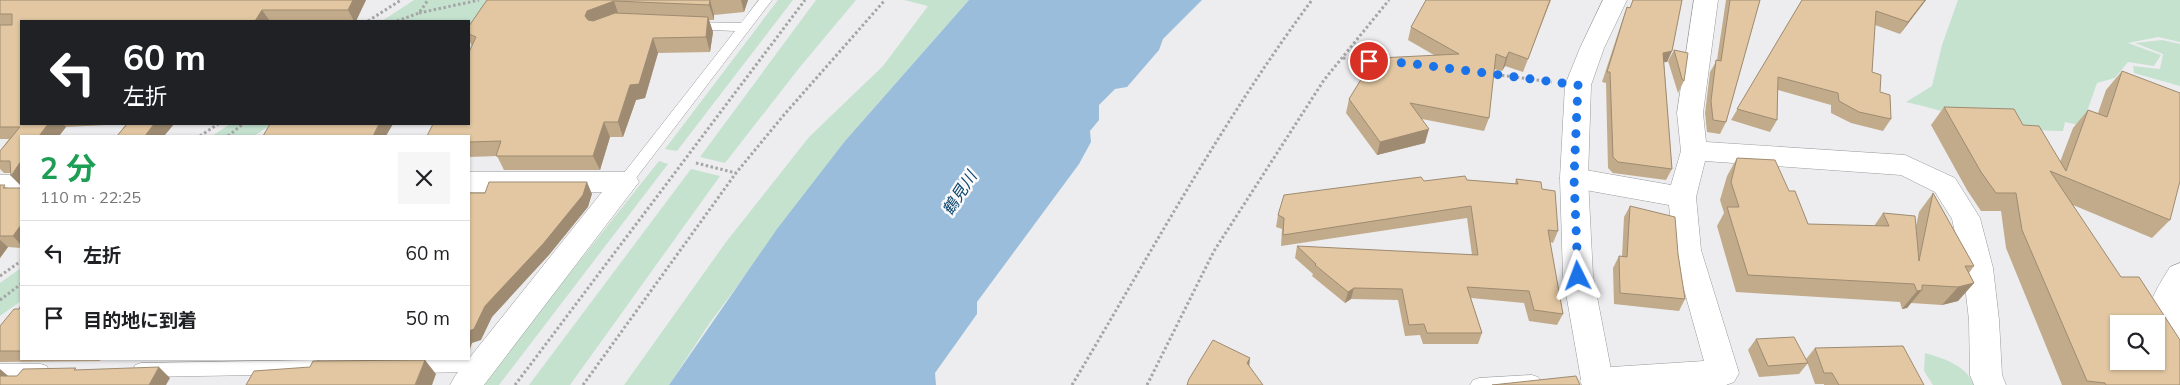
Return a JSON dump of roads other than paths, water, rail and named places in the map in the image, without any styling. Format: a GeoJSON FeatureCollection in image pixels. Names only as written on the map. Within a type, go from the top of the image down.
{"type":"FeatureCollection","features":[{"type":"Feature","properties":{"kind":"street"},"geometry":{"type":"LineString","coordinates":[[1616,0],[1592,48],[1578,85],[1574,178],[1578,276],[1591,382],[1726,379],[1687,250],[1682,197],[1694,151],[1690,113],[1706,0]]}},
{"type":"Feature","properties":{"kind":"street"},"geometry":{"type":"LineString","coordinates":[[1694,151],[1905,165],[1945,186],[1966,218],[1976,260],[1984,320],[1986,374],[1990,385]]}},
{"type":"Feature","properties":{"kind":"street"},"geometry":{"type":"LineString","coordinates":[[1574,178],[1682,197]]}},
{"type":"Feature","properties":{"kind":"street"},"geometry":{"type":"LineString","coordinates":[[470,182],[626,182]]}},
{"type":"Feature","properties":{"kind":"street"},"geometry":{"type":"LineString","coordinates":[[474,375],[626,182]]}},
{"type":"Feature","properties":{"kind":"street"},"geometry":{"type":"LineString","coordinates":[[0,185],[20,185]]}},
{"type":"Feature","properties":{"kind":"street"},"geometry":{"type":"LineString","coordinates":[[2175,294],[2163,307],[2168,331],[2180,349]]}},
{"type":"Feature","properties":{"kind":"lane"},"geometry":{"type":"LineString","coordinates":[[626,182],[766,0]]}},
{"type":"Feature","properties":{"kind":"lane"},"geometry":{"type":"LineString","coordinates":[[677,25],[744,28]]}},
{"type":"Feature","properties":{"kind":"lane"},"geometry":{"type":"LineString","coordinates":[[392,366],[474,375]]}},
{"type":"Feature","properties":{"kind":"lane"},"geometry":{"type":"LineString","coordinates":[[126,370],[332,367]]}},
{"type":"Feature","properties":{"kind":"lane"},"geometry":{"type":"LineString","coordinates":[[0,371],[25,378],[59,370]]}},
{"type":"Feature","properties":{"kind":"lane"},"geometry":{"type":"LineString","coordinates":[[1479,385],[1550,381]]}},
{"type":"Feature","properties":{"kind":"water","name":"鶴見川"},"geometry":{"type":"Polygon","coordinates":[[[969,0],[1202,0],[1163,39],[1159,50],[1127,87],[1115,89],[1099,105],[1099,120],[1090,131],[1091,142],[1079,164],[977,302],[977,314],[935,373],[936,385],[669,385],[777,229],[845,141],[969,0]]]}}]}
